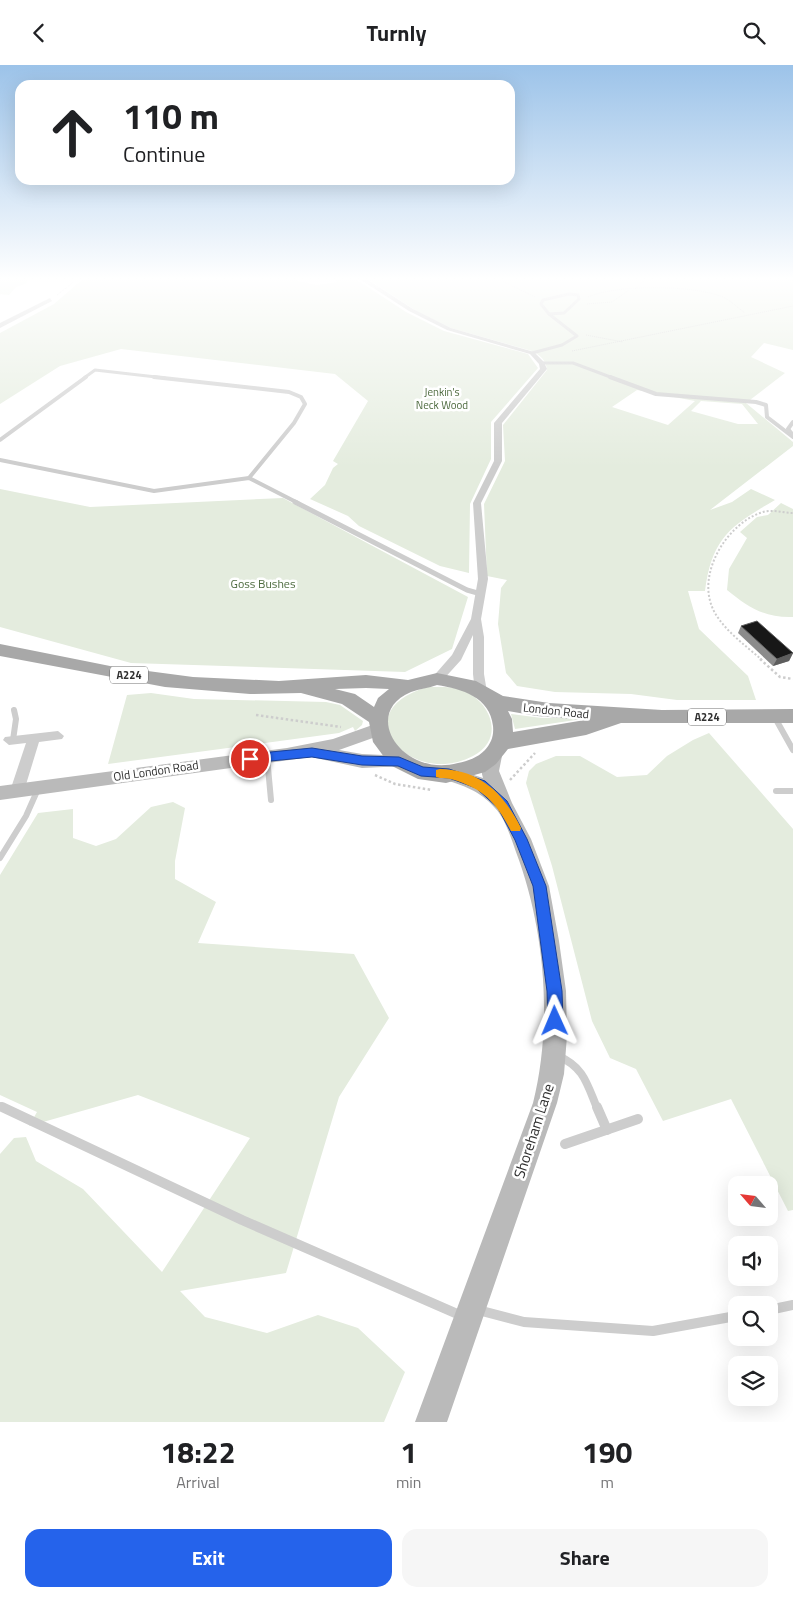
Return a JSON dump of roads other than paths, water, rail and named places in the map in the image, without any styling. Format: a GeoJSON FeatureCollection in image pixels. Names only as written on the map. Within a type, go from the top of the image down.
{"type":"FeatureCollection","features":[{"type":"Feature","properties":{"kind":"main road","name":"A224"},"geometry":{"type":"LineString","coordinates":[[0,650],[143,678],[220,686],[295,687],[362,680],[386,681],[407,686]]}},
{"type":"Feature","properties":{"kind":"main road"},"geometry":{"type":"LineString","coordinates":[[437,679],[457,682],[486,695],[503,718],[504,731],[497,749],[484,763],[468,770],[449,774],[421,771],[399,761],[380,740],[378,724],[388,699],[407,686],[437,679]]}},
{"type":"Feature","properties":{"kind":"main road","name":"A224"},"geometry":{"type":"LineString","coordinates":[[295,687],[348,699],[378,724]]}},
{"type":"Feature","properties":{"kind":"main road","name":"London Road"},"geometry":{"type":"LineString","coordinates":[[486,695],[514,706],[544,711],[622,717],[784,716]]}},
{"type":"Feature","properties":{"kind":"main road","name":"London Road"},"geometry":{"type":"LineString","coordinates":[[497,749],[516,738],[594,727],[622,717]]}},
{"type":"Feature","properties":{"kind":"street"},"geometry":{"type":"LineString","coordinates":[[437,679],[457,657],[476,619],[483,579],[477,503],[498,461],[498,423],[544,369],[542,363],[532,353],[492,341]]}},
{"type":"Feature","properties":{"kind":"street"},"geometry":{"type":"LineString","coordinates":[[476,619],[480,634],[477,681],[486,695]]}},
{"type":"Feature","properties":{"kind":"street","name":"Old London Road"},"geometry":{"type":"LineString","coordinates":[[8,792],[312,752],[349,742],[378,724]]}},
{"type":"Feature","properties":{"kind":"street"},"geometry":{"type":"LineString","coordinates":[[7,740],[58,736]]}},
{"type":"Feature","properties":{"kind":"street"},"geometry":{"type":"LineString","coordinates":[[8,792],[34,739]]}},
{"type":"Feature","properties":{"kind":"street","name":"Shoreham Lane"},"geometry":{"type":"LineString","coordinates":[[430,1422],[545,1103],[552,1074],[554,1054],[555,991],[539,886],[521,839],[503,804],[490,771],[497,749]]}},
{"type":"Feature","properties":{"kind":"street","name":"Old London Road"},"geometry":{"type":"LineString","coordinates":[[312,752],[362,761],[399,761]]}},
{"type":"Feature","properties":{"kind":"street","name":"Shoreham Lane"},"geometry":{"type":"LineString","coordinates":[[449,774],[481,785],[503,804]]}},
{"type":"Feature","properties":{"kind":"lane"},"geometry":{"type":"LineString","coordinates":[[532,353],[548,350],[571,341]]}},
{"type":"Feature","properties":{"kind":"lane"},"geometry":{"type":"LineString","coordinates":[[542,363],[573,363],[656,394],[756,402],[766,405],[767,417],[793,436]]}},
{"type":"Feature","properties":{"kind":"lane"},"geometry":{"type":"LineString","coordinates":[[0,440],[95,370],[289,393],[301,397],[305,404],[294,423],[249,478]]}},
{"type":"Feature","properties":{"kind":"lane"},"geometry":{"type":"LineString","coordinates":[[793,422],[788,429],[793,436]]}},
{"type":"Feature","properties":{"kind":"lane"},"geometry":{"type":"LineString","coordinates":[[0,460],[154,491],[249,478],[467,590],[480,594]]}},
{"type":"Feature","properties":{"kind":"lane"},"geometry":{"type":"LineString","coordinates":[[7,740],[16,719],[14,710]]}},
{"type":"Feature","properties":{"kind":"lane"},"geometry":{"type":"LineString","coordinates":[[784,716],[793,750]]}},
{"type":"Feature","properties":{"kind":"lane"},"geometry":{"type":"LineString","coordinates":[[267,757],[271,800]]}},
{"type":"Feature","properties":{"kind":"lane"},"geometry":{"type":"LineString","coordinates":[[0,858],[26,816],[39,788]]}},
{"type":"Feature","properties":{"kind":"lane"},"geometry":{"type":"LineString","coordinates":[[776,791],[793,791]]}},
{"type":"Feature","properties":{"kind":"lane"},"geometry":{"type":"LineString","coordinates":[[554,1054],[570,1061],[580,1069],[607,1130]]}},
{"type":"Feature","properties":{"kind":"lane"},"geometry":{"type":"LineString","coordinates":[[0,1106],[242,1220],[470,1313],[524,1322],[653,1331],[728,1317]]}},
{"type":"Feature","properties":{"kind":"lane"},"geometry":{"type":"LineString","coordinates":[[565,1144],[638,1119]]}},
{"type":"Feature","properties":{"kind":"lane"},"geometry":{"type":"LineString","coordinates":[[778,1308],[793,1305]]}},
{"type":"Feature","properties":{"kind":"park label","name":"Jenkin's Neck Wood"},"geometry":{"type":"Point","coordinates":[442,398]}},
{"type":"Feature","properties":{"kind":"park label","name":"Goss Bushes"},"geometry":{"type":"Point","coordinates":[263,584]}}]}
